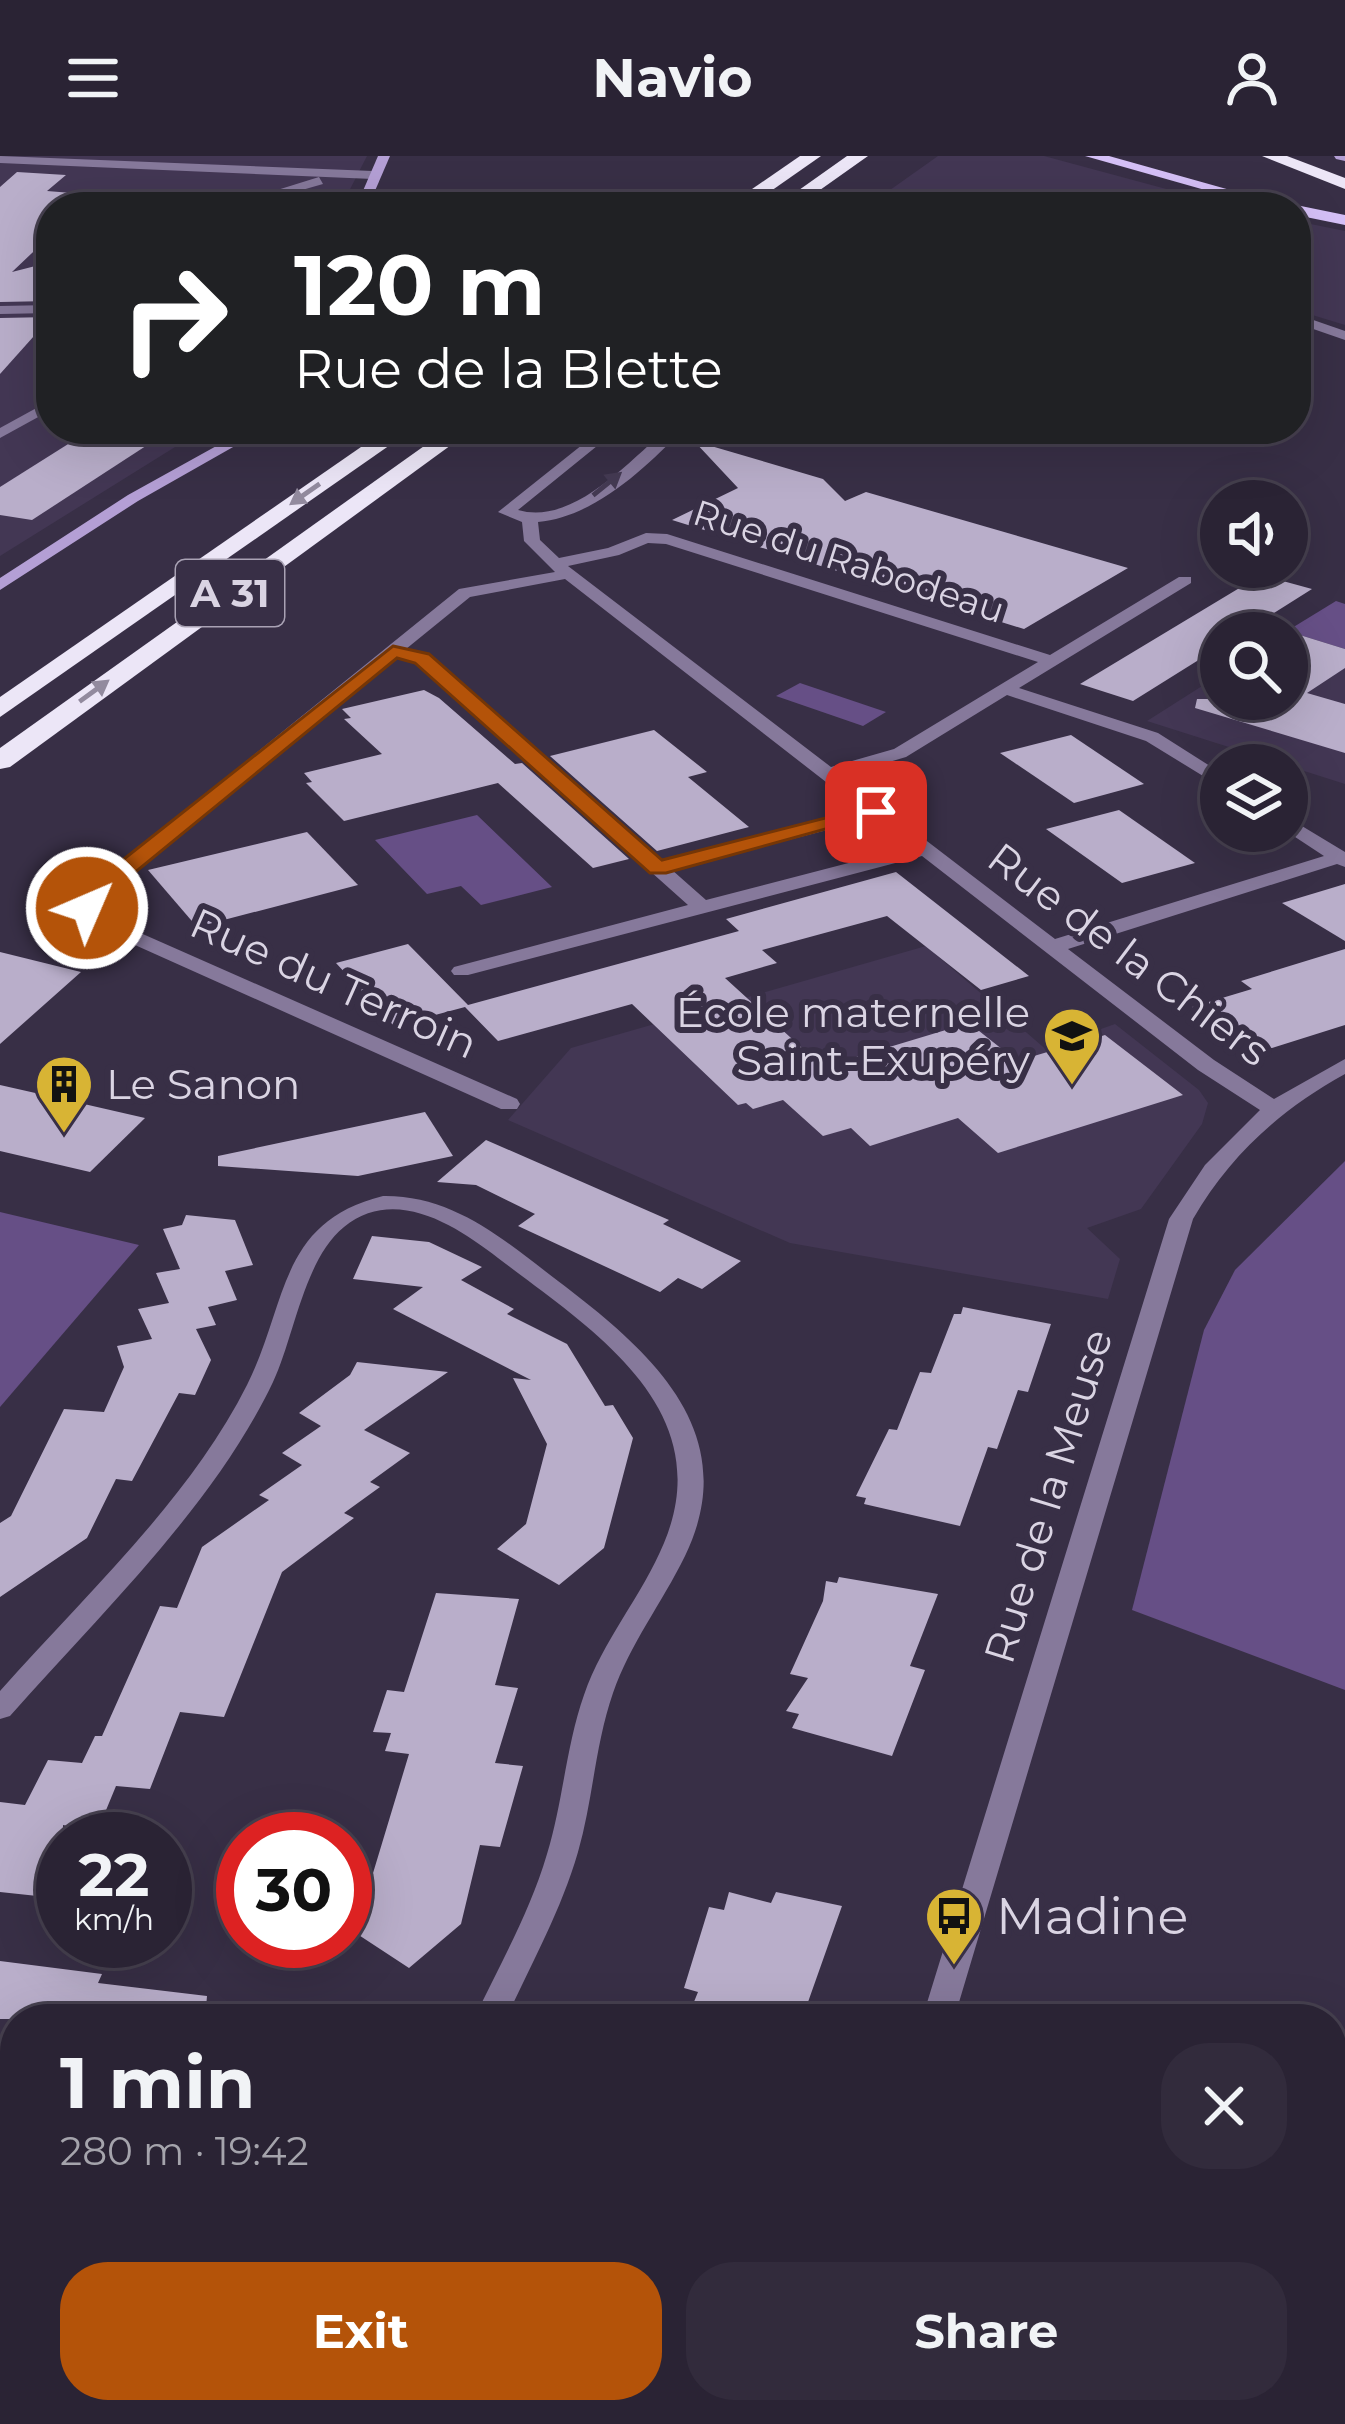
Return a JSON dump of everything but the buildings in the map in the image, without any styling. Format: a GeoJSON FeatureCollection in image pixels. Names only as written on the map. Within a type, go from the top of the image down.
{"type":"FeatureCollection","features":[{"type":"Feature","properties":{"kind":"highway"},"geometry":{"type":"LineString","coordinates":[[758,192],[812,156]]}},
{"type":"Feature","properties":{"kind":"highway"},"geometry":{"type":"LineString","coordinates":[[806,192],[859,156]]}},
{"type":"Feature","properties":{"kind":"highway"},"geometry":{"type":"LineString","coordinates":[[1271,156],[1345,184]]}},
{"type":"Feature","properties":{"kind":"highway","name":"A 31"},"geometry":{"type":"LineString","coordinates":[[0,709],[380,444]]}},
{"type":"Feature","properties":{"kind":"highway","name":"A 31"},"geometry":{"type":"LineString","coordinates":[[0,761],[441,444]]}},
{"type":"Feature","properties":{"kind":"main road"},"geometry":{"type":"LineString","coordinates":[[368,192],[384,156]]}},
{"type":"Feature","properties":{"kind":"main road"},"geometry":{"type":"LineString","coordinates":[[1093,156],[1227,192]]}},
{"type":"Feature","properties":{"kind":"main road"},"geometry":{"type":"LineString","coordinates":[[1311,213],[1345,220]]}},
{"type":"Feature","properties":{"kind":"main road"},"geometry":{"type":"LineString","coordinates":[[216,444],[216,451]]}},
{"type":"Feature","properties":{"kind":"main road"},"geometry":{"type":"LineString","coordinates":[[0,585],[116,509],[229,444]]}},
{"type":"Feature","properties":{"kind":"street"},"geometry":{"type":"LineString","coordinates":[[0,158],[374,176]]}},
{"type":"Feature","properties":{"kind":"street"},"geometry":{"type":"LineString","coordinates":[[283,192],[344,175]]}},
{"type":"Feature","properties":{"kind":"street"},"geometry":{"type":"LineString","coordinates":[[0,310],[36,309]]}},
{"type":"Feature","properties":{"kind":"street"},"geometry":{"type":"LineString","coordinates":[[1311,324],[1345,336]]}},
{"type":"Feature","properties":{"kind":"street"},"geometry":{"type":"LineString","coordinates":[[0,434],[36,413]]}},
{"type":"Feature","properties":{"kind":"street"},"geometry":{"type":"LineString","coordinates":[[590,444],[508,507],[509,514],[530,520],[573,511],[657,444]]}},
{"type":"Feature","properties":{"kind":"street"},"geometry":{"type":"LineString","coordinates":[[530,520],[532,542],[561,569]]}},
{"type":"Feature","properties":{"kind":"street","name":"Rue du Rabodeau"},"geometry":{"type":"LineString","coordinates":[[561,569],[646,538],[667,538],[1053,661]]}},
{"type":"Feature","properties":{"kind":"street","name":"Rue de la Chiers"},"geometry":{"type":"LineString","coordinates":[[561,569],[1206,1065],[1271,1108]]}},
{"type":"Feature","properties":{"kind":"street","name":"Rue du Terroin"},"geometry":{"type":"LineString","coordinates":[[509,1104],[170,953],[93,916],[87,908],[89,898],[465,593],[561,569]]}},
{"type":"Feature","properties":{"kind":"street","name":"Rue du Rabodeau"},"geometry":{"type":"LineString","coordinates":[[827,775],[899,754],[1185,580]]}},
{"type":"Feature","properties":{"kind":"street"},"geometry":{"type":"LineString","coordinates":[[393,652],[422,658],[702,908]]}},
{"type":"Feature","properties":{"kind":"street"},"geometry":{"type":"LineString","coordinates":[[1005,689],[1152,737],[1200,768]]}},
{"type":"Feature","properties":{"kind":"street"},"geometry":{"type":"LineString","coordinates":[[658,868],[876,812]]}},
{"type":"Feature","properties":{"kind":"street"},"geometry":{"type":"LineString","coordinates":[[1308,837],[1342,859]]}},
{"type":"Feature","properties":{"kind":"street"},"geometry":{"type":"LineString","coordinates":[[461,971],[924,849]]}},
{"type":"Feature","properties":{"kind":"street"},"geometry":{"type":"LineString","coordinates":[[1052,947],[1342,859]]}},
{"type":"Feature","properties":{"kind":"street","name":"Rue de la Meuse"},"geometry":{"type":"LineString","coordinates":[[943,2004],[1181,1219],[1211,1170],[1271,1108],[1345,1065]]}},
{"type":"Feature","properties":{"kind":"street"},"geometry":{"type":"LineString","coordinates":[[0,1709],[184,1499],[225,1444],[280,1341],[324,1232],[356,1210],[376,1204],[419,1203],[466,1221],[637,1356],[672,1404],[692,1469],[692,1498],[680,1539],[624,1632],[598,1695],[562,1856],[497,2004]]}},
{"type":"Feature","properties":{"kind":"shaded area"},"geometry":{"type":"Polygon","coordinates":[[[0,156],[367,156],[349,192],[36,192],[36,444],[180,444],[0,556],[0,156]]]}},
{"type":"Feature","properties":{"kind":"shaded area"},"geometry":{"type":"Polygon","coordinates":[[[938,156],[1044,156],[1177,192],[887,192],[938,156]]]}},
{"type":"Feature","properties":{"kind":"shaded area"},"geometry":{"type":"Polygon","coordinates":[[[1311,224],[1345,231],[1345,325],[1311,315],[1311,224]]]}},
{"type":"Feature","properties":{"kind":"shaded area"},"geometry":{"type":"Polygon","coordinates":[[[1336,601],[1345,604],[1345,649],[1308,638],[1308,618],[1336,601]]]}},
{"type":"Feature","properties":{"kind":"shaded area"},"geometry":{"type":"Polygon","coordinates":[[[1308,638],[1345,649],[1345,784],[1308,772],[1308,744],[1219,744],[1147,721],[1200,687],[1200,720],[1308,720],[1308,638]]]}},
{"type":"Feature","properties":{"kind":"shaded area"},"geometry":{"type":"Polygon","coordinates":[[[800,683],[886,712],[863,726],[776,696],[800,683]]]}},
{"type":"Feature","properties":{"kind":"shaded area"},"geometry":{"type":"Polygon","coordinates":[[[477,815],[552,887],[481,905],[461,886],[427,894],[375,840],[477,815]]]}},
{"type":"Feature","properties":{"kind":"shaded area"},"geometry":{"type":"Polygon","coordinates":[[[926,946],[1049,1052],[1104,1036],[1098,1030],[1115,1024],[1199,1090],[1208,1103],[1202,1124],[1141,1209],[1087,1228],[1120,1259],[1108,1299],[790,1243],[508,1120],[571,1048],[926,946]]]}},
{"type":"Feature","properties":{"kind":"shaded area"},"geometry":{"type":"Polygon","coordinates":[[[1345,1161],[1345,1690],[1132,1610],[1204,1330],[1235,1270],[1345,1161]]]}},
{"type":"Feature","properties":{"kind":"shaded area"},"geometry":{"type":"Polygon","coordinates":[[[0,1212],[139,1245],[0,1407],[0,1212]]]}},
{"type":"Feature","properties":{"kind":"place","name":"École maternelle Saint-Exupéry"},"geometry":{"type":"Point","coordinates":[1072,1087]}},
{"type":"Feature","properties":{"kind":"place","name":"Le Sanon"},"geometry":{"type":"Point","coordinates":[64,1135]}},
{"type":"Feature","properties":{"kind":"place","name":"Madine"},"geometry":{"type":"Point","coordinates":[954,1967]}},
{"type":"Feature","properties":{"kind":"route"},"geometry":{"type":"LineString","coordinates":[[87,908],[89,898],[393,652],[422,658],[658,868],[876,812]]}}]}
